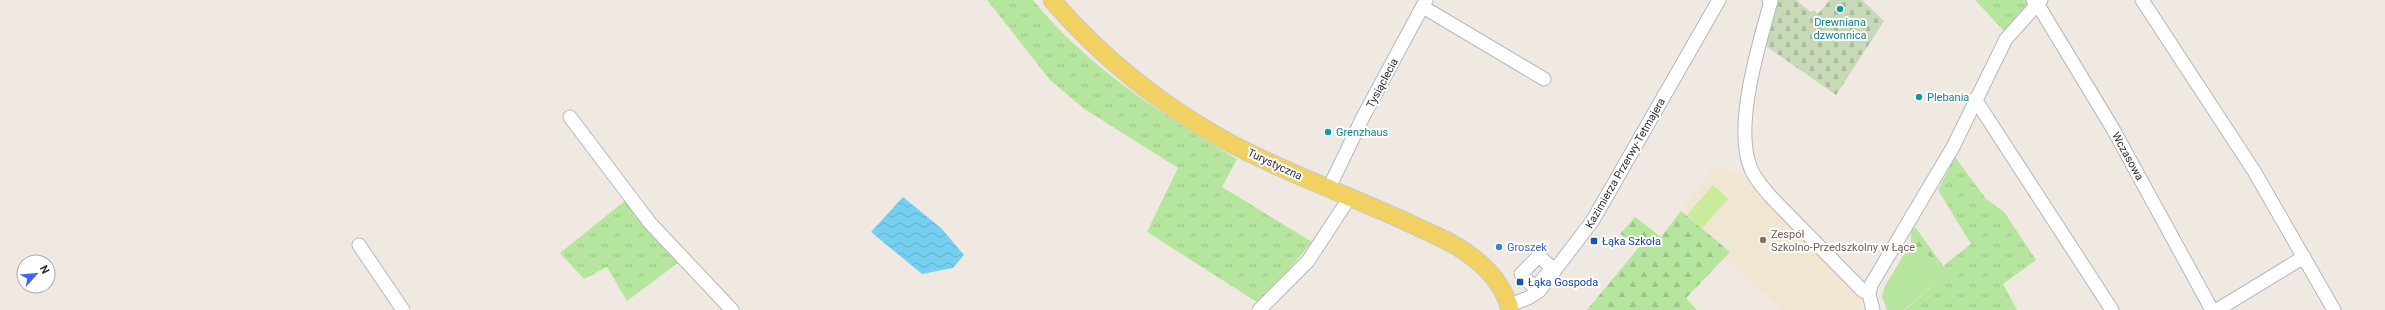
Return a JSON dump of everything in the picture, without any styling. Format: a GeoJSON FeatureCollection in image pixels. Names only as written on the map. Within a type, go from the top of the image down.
{"type":"FeatureCollection","features":[{"type":"Feature","properties":{"kind":"main road","name":"Turystyczna"},"geometry":{"type":"LineString","coordinates":[[1052,0],[1065,16],[1113,61],[1151,92],[1219,137],[1452,244],[1474,258],[1491,274],[1510,307]]}},
{"type":"Feature","properties":{"kind":"street","name":"Kazimierza Przerwy-Tetmajera"},"geometry":{"type":"LineString","coordinates":[[1510,307],[1539,291],[1593,220],[1719,0]]}},
{"type":"Feature","properties":{"kind":"street"},"geometry":{"type":"LineString","coordinates":[[1769,0],[1771,1],[1756,56],[1744,135],[1750,168],[1759,184],[1770,196],[1862,290],[1869,294]]}},
{"type":"Feature","properties":{"kind":"street"},"geometry":{"type":"LineString","coordinates":[[2142,0],[2254,171],[2334,310]]}},
{"type":"Feature","properties":{"kind":"street"},"geometry":{"type":"LineString","coordinates":[[1873,310],[1869,294],[1871,285],[1953,147],[1975,99],[2006,39],[2037,2]]}},
{"type":"Feature","properties":{"kind":"street","name":"Wczasowa"},"geometry":{"type":"LineString","coordinates":[[2037,2],[2113,128],[2212,310]]}},
{"type":"Feature","properties":{"kind":"street","name":"Tysiąclecia"},"geometry":{"type":"LineString","coordinates":[[1329,188],[1364,117],[1424,3]]}},
{"type":"Feature","properties":{"kind":"street"},"geometry":{"type":"LineString","coordinates":[[1424,3],[1544,80]]}},
{"type":"Feature","properties":{"kind":"street"},"geometry":{"type":"LineString","coordinates":[[1975,99],[2112,310]]}},
{"type":"Feature","properties":{"kind":"street"},"geometry":{"type":"LineString","coordinates":[[570,117],[650,223],[732,310]]}},
{"type":"Feature","properties":{"kind":"street"},"geometry":{"type":"LineString","coordinates":[[1259,310],[1308,262],[1346,203],[1348,196]]}},
{"type":"Feature","properties":{"kind":"street"},"geometry":{"type":"LineString","coordinates":[[359,245],[404,310]]}},
{"type":"Feature","properties":{"kind":"street"},"geometry":{"type":"LineString","coordinates":[[2217,310],[2304,257]]}},
{"type":"Feature","properties":{"kind":"shaded area","name":"Zespół Szkolno-Przedszkolny w Łące"},"geometry":{"type":"Polygon","coordinates":[[[1714,167],[1749,175],[1863,297],[1860,310],[1782,310],[1724,258],[1730,251],[1681,211],[1714,167]]]}},
{"type":"Feature","properties":{"kind":"green space"},"geometry":{"type":"Polygon","coordinates":[[[987,0],[1033,0],[1055,25],[1102,69],[1154,107],[1237,159],[1222,187],[1312,242],[1260,304],[1147,232],[1178,168],[1083,108],[1050,80],[987,0]]]}},
{"type":"Feature","properties":{"kind":"green space"},"geometry":{"type":"Polygon","coordinates":[[[1776,0],[1796,0],[1811,12],[1814,10],[1818,14],[1830,0],[1862,0],[1884,21],[1836,95],[1763,44],[1776,0]]]}},
{"type":"Feature","properties":{"kind":"green space"},"geometry":{"type":"Polygon","coordinates":[[[1975,0],[2025,0],[2029,4],[2006,33],[1975,0]]]}},
{"type":"Feature","properties":{"kind":"green space"},"geometry":{"type":"Polygon","coordinates":[[[1955,157],[1986,199],[2004,212],[2036,260],[2003,284],[2017,310],[1905,310],[1948,273],[1943,266],[1971,244],[1938,190],[1955,157]]]}},
{"type":"Feature","properties":{"kind":"green space"},"geometry":{"type":"Polygon","coordinates":[[[1713,185],[1728,199],[1702,228],[1687,215],[1713,185]]]}},
{"type":"Feature","properties":{"kind":"green space"},"geometry":{"type":"Polygon","coordinates":[[[626,200],[679,262],[627,301],[607,267],[584,279],[560,253],[626,200]]]}},
{"type":"Feature","properties":{"kind":"green space"},"geometry":{"type":"Polygon","coordinates":[[[1681,211],[1730,252],[1686,298],[1697,310],[1587,310],[1640,246],[1620,234],[1635,217],[1661,237],[1681,211]]]}},
{"type":"Feature","properties":{"kind":"green space"},"geometry":{"type":"Polygon","coordinates":[[[1916,228],[1943,266],[1911,243],[1911,229],[1916,228]]]}},
{"type":"Feature","properties":{"kind":"green space"},"geometry":{"type":"Polygon","coordinates":[[[1911,243],[1943,266],[1948,273],[1904,310],[1887,310],[1882,296],[1885,286],[1911,243]]]}},
{"type":"Feature","properties":{"kind":"water"},"geometry":{"type":"Polygon","coordinates":[[[903,197],[942,229],[964,255],[953,268],[922,274],[871,232],[903,197]]]}},
{"type":"Feature","properties":{"kind":"place","name":"Drewniana dzwonnica"},"geometry":{"type":"Point","coordinates":[1840,9]}},
{"type":"Feature","properties":{"kind":"place","name":"Plebania"},"geometry":{"type":"Point","coordinates":[1919,97]}},
{"type":"Feature","properties":{"kind":"place","name":"Grenzhaus"},"geometry":{"type":"Point","coordinates":[1328,132]}},
{"type":"Feature","properties":{"kind":"place","name":"Zespół Szkolno-Przedszkolny w Łące"},"geometry":{"type":"Point","coordinates":[1763,240]}},
{"type":"Feature","properties":{"kind":"place","name":"Łąka Szkoła"},"geometry":{"type":"Point","coordinates":[1594,241]}},
{"type":"Feature","properties":{"kind":"place","name":"Groszek"},"geometry":{"type":"Point","coordinates":[1499,247]}},
{"type":"Feature","properties":{"kind":"place","name":"Łąka Gospoda"},"geometry":{"type":"Point","coordinates":[1520,282]}}]}
